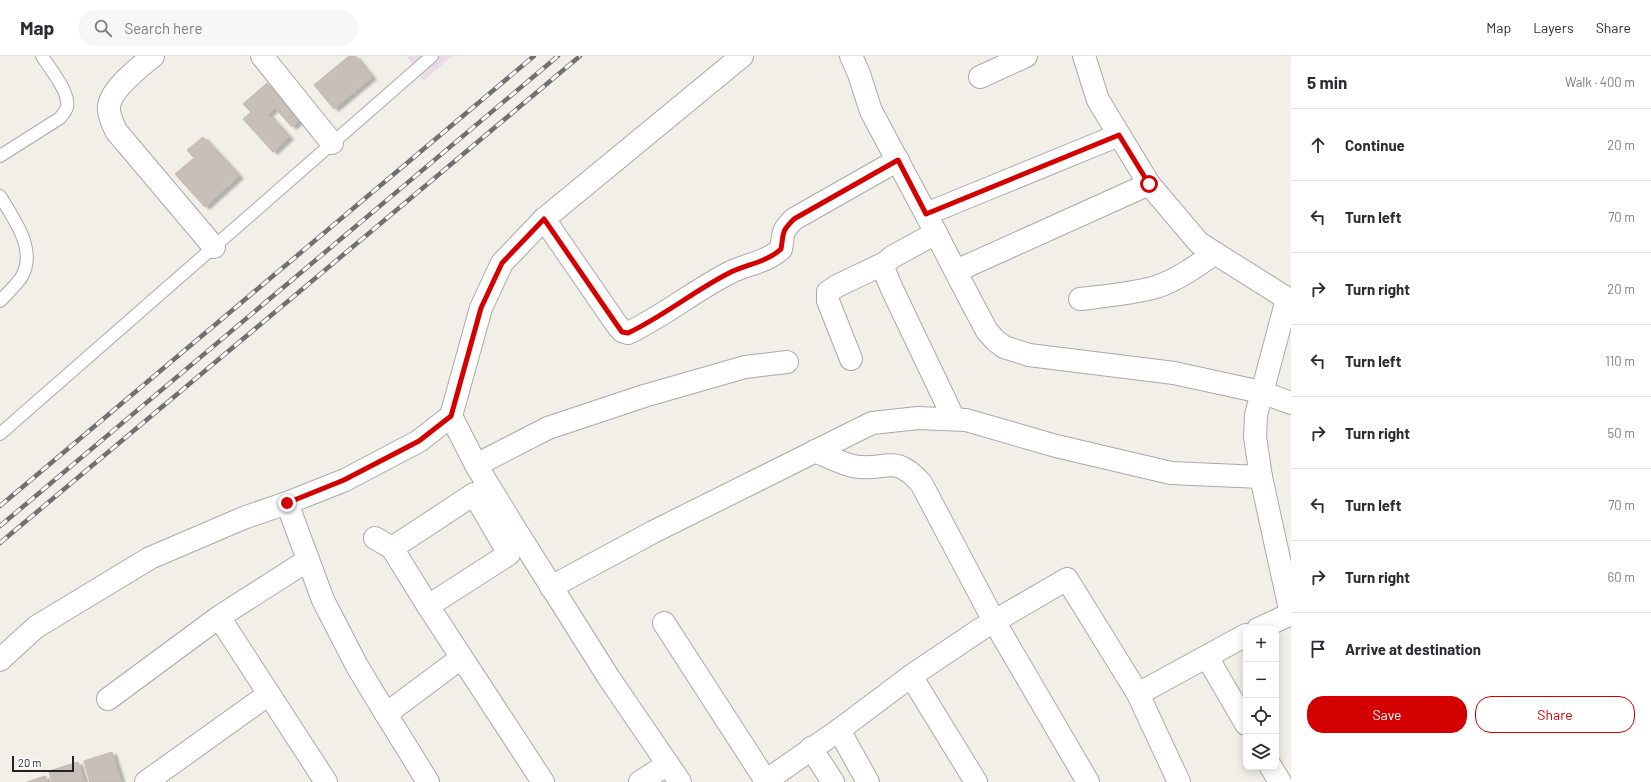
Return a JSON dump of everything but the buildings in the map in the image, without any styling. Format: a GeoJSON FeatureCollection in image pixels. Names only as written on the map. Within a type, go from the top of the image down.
{"type":"FeatureCollection","features":[{"type":"Feature","properties":{"kind":"street"},"geometry":{"type":"LineString","coordinates":[[153,56],[122,84],[111,99],[108,108],[110,117],[116,131],[214,247]]}},
{"type":"Feature","properties":{"kind":"street"},"geometry":{"type":"LineString","coordinates":[[262,56],[332,143]]}},
{"type":"Feature","properties":{"kind":"street"},"geometry":{"type":"LineString","coordinates":[[0,660],[36,628],[150,558],[246,517],[287,503],[344,480],[412,444],[451,416],[484,302],[502,263],[544,219],[742,56]]}},
{"type":"Feature","properties":{"kind":"street"},"geometry":{"type":"LineString","coordinates":[[851,56],[859,74],[871,112],[898,160],[987,331],[995,340],[1010,349],[1028,355],[1174,373],[1261,392],[1291,403]]}},
{"type":"Feature","properties":{"kind":"street"},"geometry":{"type":"LineString","coordinates":[[980,77],[1026,56]]}},
{"type":"Feature","properties":{"kind":"street"},"geometry":{"type":"LineString","coordinates":[[1084,56],[1098,100],[1149,184],[1199,243],[1289,300],[1261,392],[1256,415],[1254,437],[1261,477],[1291,614],[1265,626]]}},
{"type":"Feature","properties":{"kind":"street"},"geometry":{"type":"LineString","coordinates":[[926,214],[1119,135]]}},
{"type":"Feature","properties":{"kind":"street"},"geometry":{"type":"LineString","coordinates":[[544,219],[622,332],[628,333],[732,272],[776,254],[781,249],[782,234],[786,227],[794,219],[898,160]]}},
{"type":"Feature","properties":{"kind":"street"},"geometry":{"type":"LineString","coordinates":[[956,271],[1149,184]]}},
{"type":"Feature","properties":{"kind":"street"},"geometry":{"type":"LineString","coordinates":[[851,359],[828,301],[828,292],[837,286],[885,263],[892,257],[936,233]]}},
{"type":"Feature","properties":{"kind":"street"},"geometry":{"type":"LineString","coordinates":[[1080,299],[1123,294],[1157,286],[1187,272],[1215,253]]}},
{"type":"Feature","properties":{"kind":"street"},"geometry":{"type":"LineString","coordinates":[[885,263],[884,270],[892,289],[954,419]]}},
{"type":"Feature","properties":{"kind":"street"},"geometry":{"type":"LineString","coordinates":[[476,465],[548,428],[644,396],[745,367],[787,362]]}},
{"type":"Feature","properties":{"kind":"street"},"geometry":{"type":"LineString","coordinates":[[451,416],[476,465],[551,587],[680,782]]}},
{"type":"Feature","properties":{"kind":"street"},"geometry":{"type":"LineString","coordinates":[[551,587],[653,532],[872,423],[918,418],[966,420],[1056,446],[1171,473],[1261,477]]}},
{"type":"Feature","properties":{"kind":"street"},"geometry":{"type":"LineString","coordinates":[[815,451],[854,466],[870,467],[896,465],[904,467],[922,483],[994,622],[1088,782]]}},
{"type":"Feature","properties":{"kind":"street"},"geometry":{"type":"LineString","coordinates":[[428,606],[509,554],[474,494],[383,543],[428,606],[543,782]]}},
{"type":"Feature","properties":{"kind":"street"},"geometry":{"type":"LineString","coordinates":[[287,503],[308,560],[333,620],[357,666],[428,782]]}},
{"type":"Feature","properties":{"kind":"street"},"geometry":{"type":"LineString","coordinates":[[108,699],[219,617],[308,560]]}},
{"type":"Feature","properties":{"kind":"street"},"geometry":{"type":"LineString","coordinates":[[664,623],[765,781],[839,730],[911,676],[994,622],[1067,579],[1138,694],[1179,782]]}},
{"type":"Feature","properties":{"kind":"street"},"geometry":{"type":"LineString","coordinates":[[219,617],[326,782]]}},
{"type":"Feature","properties":{"kind":"street"},"geometry":{"type":"LineString","coordinates":[[1138,694],[1243,638]]}},
{"type":"Feature","properties":{"kind":"street"},"geometry":{"type":"LineString","coordinates":[[1207,657],[1243,719]]}},
{"type":"Feature","properties":{"kind":"street"},"geometry":{"type":"LineString","coordinates":[[386,714],[461,658]]}},
{"type":"Feature","properties":{"kind":"street"},"geometry":{"type":"LineString","coordinates":[[911,676],[976,782]]}},
{"type":"Feature","properties":{"kind":"street"},"geometry":{"type":"LineString","coordinates":[[146,782],[269,694]]}},
{"type":"Feature","properties":{"kind":"street"},"geometry":{"type":"LineString","coordinates":[[839,730],[868,782]]}},
{"type":"Feature","properties":{"kind":"street"},"geometry":{"type":"LineString","coordinates":[[812,748],[833,782]]}},
{"type":"Feature","properties":{"kind":"street"},"geometry":{"type":"LineString","coordinates":[[640,782],[668,764]]}},
{"type":"Feature","properties":{"kind":"street"},"geometry":{"type":"LineString","coordinates":[[1273,770],[1280,782]]}},
{"type":"Feature","properties":{"kind":"lane"},"geometry":{"type":"LineString","coordinates":[[0,156],[60,118],[66,109],[67,100],[63,90],[42,56]]}},
{"type":"Feature","properties":{"kind":"lane"},"geometry":{"type":"LineString","coordinates":[[0,434],[432,56]]}},
{"type":"Feature","properties":{"kind":"lane"},"geometry":{"type":"LineString","coordinates":[[0,196],[22,233],[28,255],[21,278],[0,301]]}},
{"type":"Feature","properties":{"kind":"shaded area"},"geometry":{"type":"Polygon","coordinates":[[[407,56],[452,56],[423,81],[407,56]]]}},
{"type":"Feature","properties":{"kind":"railway"},"geometry":{"type":"LineString","coordinates":[[0,506],[534,56]]}},
{"type":"Feature","properties":{"kind":"railway"},"geometry":{"type":"LineString","coordinates":[[0,526],[558,56]]}},
{"type":"Feature","properties":{"kind":"railway"},"geometry":{"type":"LineString","coordinates":[[0,543],[580,56]]}},
{"type":"Feature","properties":{"kind":"route"},"geometry":{"type":"LineString","coordinates":[[287,503],[344,480],[419,441],[451,416],[481,308],[502,263],[544,219],[622,332],[628,333],[732,272],[776,254],[781,249],[782,234],[786,227],[794,219],[898,160],[926,214],[1119,135],[1149,184]]}}]}
